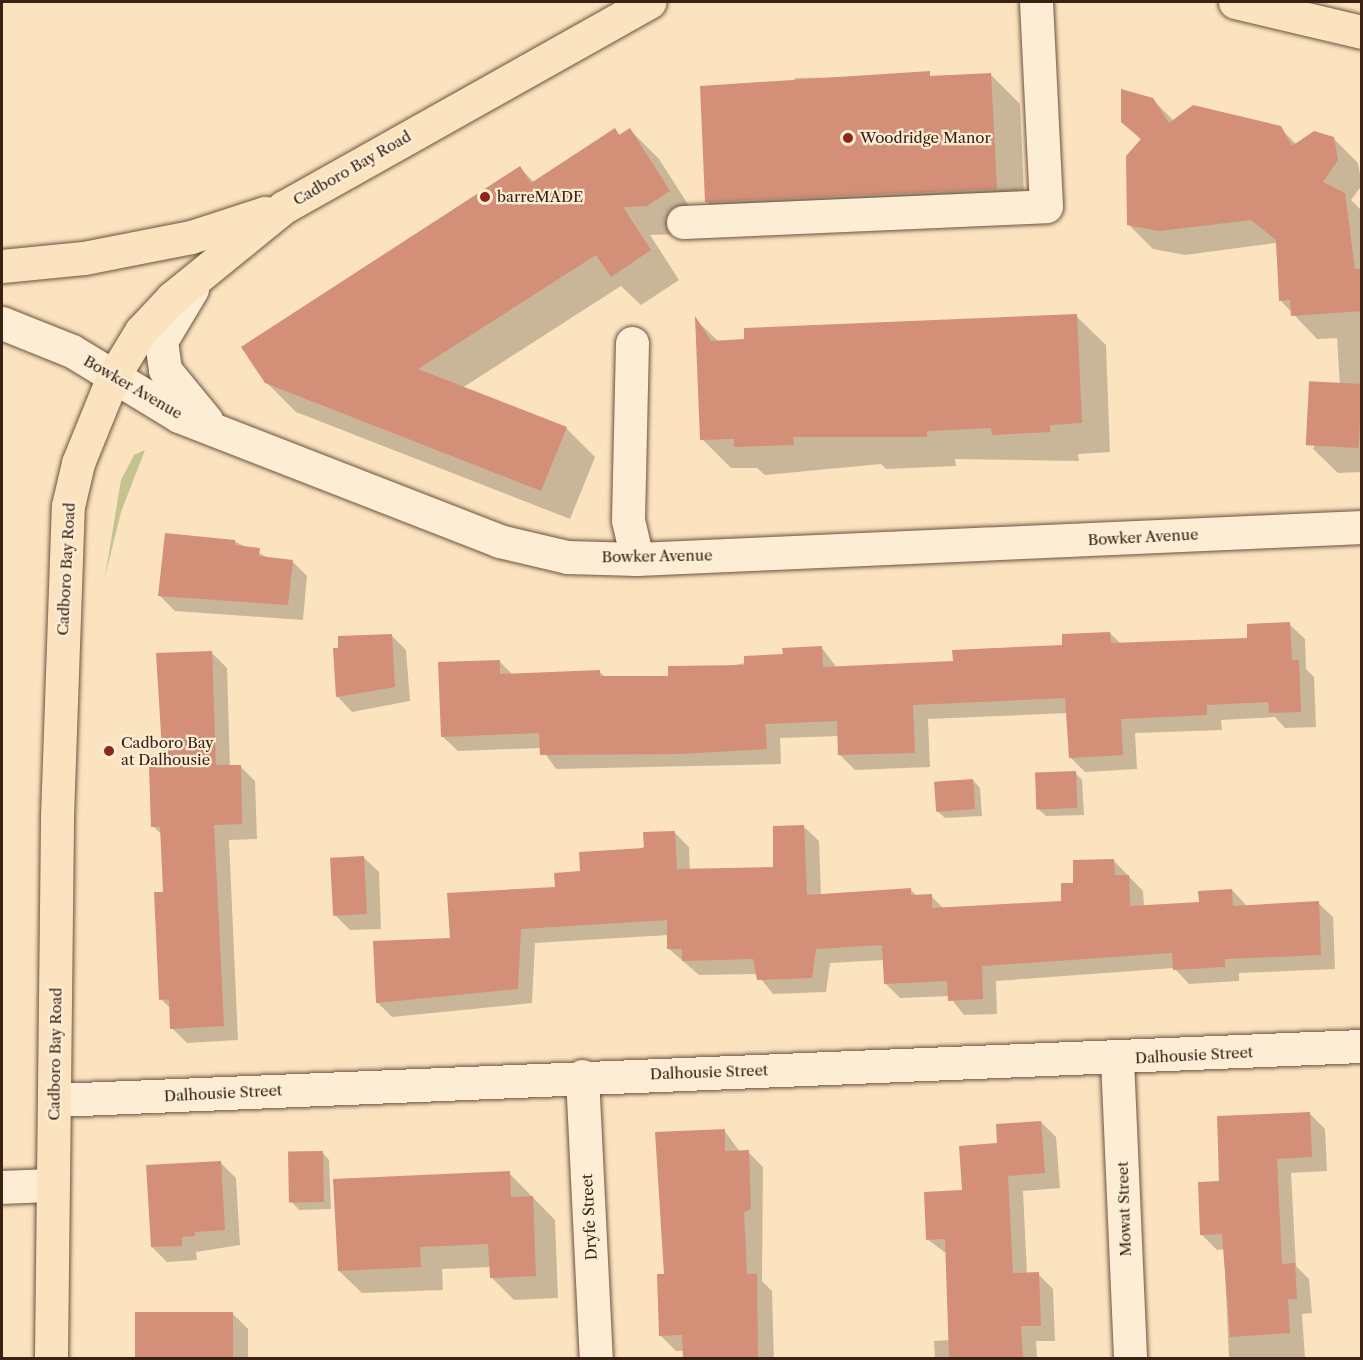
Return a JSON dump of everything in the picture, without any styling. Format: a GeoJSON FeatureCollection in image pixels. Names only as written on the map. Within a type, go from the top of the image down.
{"type":"FeatureCollection","features":[{"type":"Feature","properties":{"kind":"main road","name":"Cadboro Bay Road"},"geometry":{"type":"LineString","coordinates":[[51,1359],[52,1185],[56,1100],[57,817],[68,506],[78,462],[112,377],[141,331],[204,271],[284,207],[649,2]]}},
{"type":"Feature","properties":{"kind":"main road"},"geometry":{"type":"LineString","coordinates":[[1234,2],[1362,32]]}},
{"type":"Feature","properties":{"kind":"main road"},"geometry":{"type":"LineString","coordinates":[[2,266],[84,258],[191,237],[284,207]]}},
{"type":"Feature","properties":{"kind":"street"},"geometry":{"type":"LineString","coordinates":[[683,222],[1046,206],[1036,2]]}},
{"type":"Feature","properties":{"kind":"street"},"geometry":{"type":"LineString","coordinates":[[204,271],[161,340],[165,370],[183,397],[216,430]]}},
{"type":"Feature","properties":{"kind":"street","name":"Bowker Avenue"},"geometry":{"type":"LineString","coordinates":[[2,322],[72,351],[112,377],[216,430],[499,541],[567,557],[637,559],[1362,527]]}},
{"type":"Feature","properties":{"kind":"street"},"geometry":{"type":"LineString","coordinates":[[632,343],[628,520],[637,559]]}},
{"type":"Feature","properties":{"kind":"street","name":"Dalhousie Street"},"geometry":{"type":"LineString","coordinates":[[56,1100],[582,1076],[1117,1059],[1362,1046]]}},
{"type":"Feature","properties":{"kind":"street","name":"Mowat Street"},"geometry":{"type":"LineString","coordinates":[[1117,1059],[1130,1359]]}},
{"type":"Feature","properties":{"kind":"street","name":"Dryfe Street"},"geometry":{"type":"LineString","coordinates":[[582,1076],[596,1359]]}},
{"type":"Feature","properties":{"kind":"street"},"geometry":{"type":"LineString","coordinates":[[2,1187],[52,1185]]}},
{"type":"Feature","properties":{"kind":"green space"},"geometry":{"type":"Polygon","coordinates":[[[145,450],[121,512],[105,577],[121,480],[134,455],[145,450]]]}},
{"type":"Feature","properties":{"kind":"building","name":"Woodridge Manor"},"geometry":{"type":"Polygon","coordinates":[[[930,71],[930,76],[991,73],[997,189],[705,202],[700,86],[930,71]]]}},
{"type":"Feature","properties":{"kind":"building"},"geometry":{"type":"Polygon","coordinates":[[[1121,89],[1153,98],[1169,123],[1193,105],[1281,126],[1292,146],[1314,131],[1334,137],[1338,160],[1323,182],[1345,193],[1355,269],[1362,269],[1362,311],[1291,316],[1290,300],[1279,301],[1276,240],[1251,220],[1159,231],[1127,225],[1126,156],[1141,139],[1121,122],[1121,89]]]}},
{"type":"Feature","properties":{"kind":"building"},"geometry":{"type":"Polygon","coordinates":[[[615,128],[619,135],[630,128],[670,191],[647,206],[623,207],[651,250],[611,277],[596,255],[418,369],[567,427],[541,491],[265,383],[241,347],[520,166],[531,183],[615,128]]]}},
{"type":"Feature","properties":{"kind":"building"},"geometry":{"type":"Polygon","coordinates":[[[1077,314],[1082,423],[1050,425],[1050,432],[992,435],[991,428],[927,431],[927,437],[793,437],[794,445],[734,447],[734,439],[700,440],[695,316],[711,341],[744,339],[744,328],[1077,314]]]}},
{"type":"Feature","properties":{"kind":"building"},"geometry":{"type":"Polygon","coordinates":[[[1309,381],[1362,384],[1359,448],[1306,445],[1309,381]]]}},
{"type":"Feature","properties":{"kind":"building"},"geometry":{"type":"Polygon","coordinates":[[[165,533],[235,540],[235,545],[260,548],[259,556],[293,560],[288,605],[158,596],[165,533]]]}},
{"type":"Feature","properties":{"kind":"building"},"geometry":{"type":"Polygon","coordinates":[[[1290,622],[1292,660],[1299,660],[1301,712],[1269,713],[1268,702],[1207,705],[1207,715],[1121,719],[1123,755],[1069,758],[1065,698],[913,705],[915,753],[838,755],[837,721],[765,724],[767,749],[678,754],[540,755],[539,733],[441,737],[438,662],[500,660],[500,674],[600,670],[600,676],[668,676],[668,666],[744,665],[744,656],[783,654],[782,648],[822,646],[823,667],[953,661],[952,650],[1062,645],[1062,634],[1110,632],[1111,643],[1247,638],[1247,624],[1290,622]]]}},
{"type":"Feature","properties":{"kind":"building"},"geometry":{"type":"Polygon","coordinates":[[[392,634],[395,687],[336,697],[333,648],[338,648],[338,636],[392,634]]]}},
{"type":"Feature","properties":{"kind":"building"},"geometry":{"type":"Polygon","coordinates":[[[212,651],[216,765],[241,765],[242,824],[214,825],[224,1026],[170,1029],[169,999],[159,1000],[154,892],[163,892],[160,827],[151,827],[149,767],[163,767],[156,653],[212,651]]]}},
{"type":"Feature","properties":{"kind":"building"},"geometry":{"type":"Polygon","coordinates":[[[1076,771],[1077,808],[1036,809],[1035,772],[1076,771]]]}},
{"type":"Feature","properties":{"kind":"building"},"geometry":{"type":"Polygon","coordinates":[[[973,779],[975,809],[936,812],[934,782],[973,779]]]}},
{"type":"Feature","properties":{"kind":"building"},"geometry":{"type":"Polygon","coordinates":[[[804,825],[807,895],[911,888],[911,895],[932,894],[932,908],[1061,901],[1061,883],[1073,883],[1073,860],[1114,859],[1115,875],[1129,875],[1130,906],[1199,902],[1198,891],[1232,889],[1233,906],[1319,901],[1321,955],[1225,959],[1225,967],[1173,970],[1172,953],[982,966],[983,999],[948,1001],[947,981],[884,984],[882,945],[816,949],[812,978],[757,980],[753,959],[682,961],[682,949],[667,949],[667,920],[521,929],[518,989],[376,1003],[373,941],[450,938],[447,893],[555,887],[554,873],[580,871],[579,852],[644,848],[643,832],[675,831],[677,869],[773,867],[773,826],[804,825]]]}},
{"type":"Feature","properties":{"kind":"building"},"geometry":{"type":"Polygon","coordinates":[[[364,856],[367,914],[333,916],[330,858],[364,856]]]}},
{"type":"Feature","properties":{"kind":"building"},"geometry":{"type":"Polygon","coordinates":[[[1310,1112],[1312,1157],[1277,1159],[1282,1264],[1295,1263],[1297,1299],[1288,1299],[1290,1333],[1230,1337],[1222,1234],[1200,1235],[1198,1182],[1219,1181],[1217,1116],[1310,1112]]]}},
{"type":"Feature","properties":{"kind":"building"},"geometry":{"type":"Polygon","coordinates":[[[1041,1121],[1045,1173],[1008,1176],[1013,1273],[1039,1272],[1041,1326],[1021,1326],[1023,1359],[949,1359],[945,1239],[926,1240],[924,1192],[962,1190],[959,1146],[997,1143],[996,1124],[1041,1121]]]}},
{"type":"Feature","properties":{"kind":"building"},"geometry":{"type":"Polygon","coordinates":[[[725,1129],[725,1151],[749,1150],[751,1209],[744,1212],[747,1274],[757,1274],[758,1359],[683,1359],[682,1335],[659,1336],[657,1274],[664,1274],[655,1132],[725,1129]]]}},
{"type":"Feature","properties":{"kind":"building"},"geometry":{"type":"Polygon","coordinates":[[[323,1151],[324,1202],[289,1203],[288,1152],[323,1151]]]}},
{"type":"Feature","properties":{"kind":"building"},"geometry":{"type":"Polygon","coordinates":[[[221,1161],[225,1230],[195,1232],[195,1236],[182,1237],[182,1246],[151,1247],[146,1165],[221,1161]]]}},
{"type":"Feature","properties":{"kind":"building"},"geometry":{"type":"Polygon","coordinates":[[[510,1171],[511,1197],[533,1196],[536,1276],[490,1278],[488,1244],[420,1247],[421,1267],[338,1271],[333,1179],[510,1171]]]}},
{"type":"Feature","properties":{"kind":"building"},"geometry":{"type":"Polygon","coordinates":[[[135,1312],[233,1312],[233,1358],[135,1358],[135,1312]]]}},
{"type":"Feature","properties":{"kind":"place","name":"Woodridge Manor"},"geometry":{"type":"Point","coordinates":[848,138]}},
{"type":"Feature","properties":{"kind":"place","name":"barreMADE"},"geometry":{"type":"Point","coordinates":[485,197]}},
{"type":"Feature","properties":{"kind":"place","name":"Cadboro Bay at Dalhousie"},"geometry":{"type":"Point","coordinates":[109,751]}}]}
